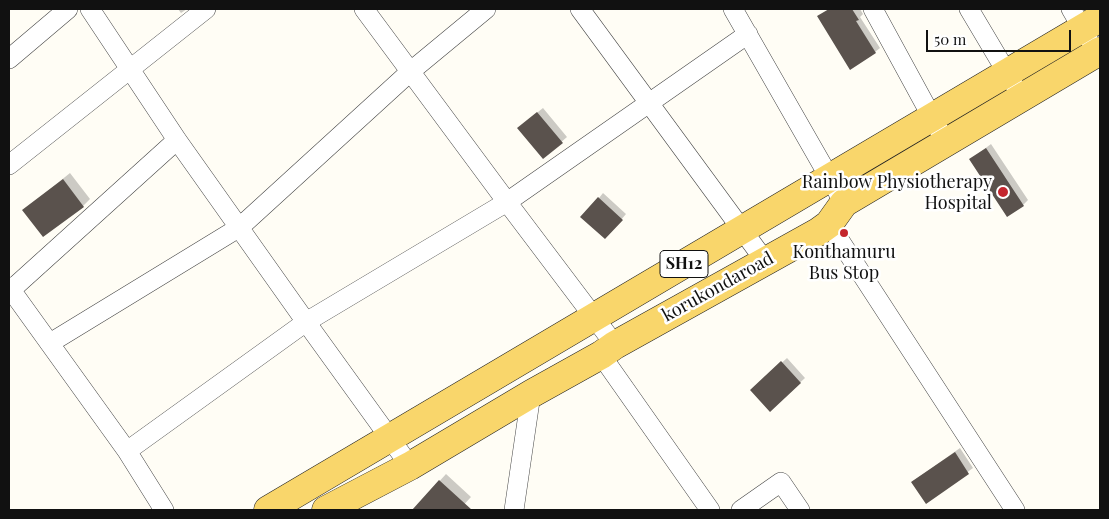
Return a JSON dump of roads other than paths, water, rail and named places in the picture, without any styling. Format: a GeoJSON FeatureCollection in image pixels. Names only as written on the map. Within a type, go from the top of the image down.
{"type":"FeatureCollection","features":[{"type":"Feature","properties":{"kind":"main road","name":"SH12"},"geometry":{"type":"LineString","coordinates":[[268,510],[1007,73],[1085,19]]}},
{"type":"Feature","properties":{"kind":"main road","name":"korukondaroad"},"geometry":{"type":"LineString","coordinates":[[326,510],[410,466],[531,394],[765,261],[946,142],[1099,52]]}},
{"type":"Feature","properties":{"kind":"street"},"geometry":{"type":"LineString","coordinates":[[9,59],[68,9]]}},
{"type":"Feature","properties":{"kind":"street"},"geometry":{"type":"LineString","coordinates":[[90,9],[177,140],[410,466]]}},
{"type":"Feature","properties":{"kind":"street"},"geometry":{"type":"LineString","coordinates":[[9,165],[206,9]]}},
{"type":"Feature","properties":{"kind":"street"},"geometry":{"type":"LineString","coordinates":[[364,9],[594,317],[608,350],[710,510]]}},
{"type":"Feature","properties":{"kind":"street"},"geometry":{"type":"LineString","coordinates":[[50,343],[240,227],[410,71],[486,9]]}},
{"type":"Feature","properties":{"kind":"street"},"geometry":{"type":"LineString","coordinates":[[580,9],[765,261]]}},
{"type":"Feature","properties":{"kind":"street"},"geometry":{"type":"LineString","coordinates":[[733,9],[830,178],[836,214],[1015,510]]}},
{"type":"Feature","properties":{"kind":"street"},"geometry":{"type":"LineString","coordinates":[[873,9],[946,142]]}},
{"type":"Feature","properties":{"kind":"street"},"geometry":{"type":"LineString","coordinates":[[969,9],[1022,98]]}},
{"type":"Feature","properties":{"kind":"street"},"geometry":{"type":"LineString","coordinates":[[1085,19],[1099,52]]}},
{"type":"Feature","properties":{"kind":"street"},"geometry":{"type":"LineString","coordinates":[[127,451],[306,322],[507,202],[748,34]]}},
{"type":"Feature","properties":{"kind":"street"},"geometry":{"type":"LineString","coordinates":[[164,510],[127,451],[10,288],[177,140]]}},
{"type":"Feature","properties":{"kind":"street"},"geometry":{"type":"LineString","coordinates":[[514,510],[531,394]]}},
{"type":"Feature","properties":{"kind":"street"},"geometry":{"type":"LineString","coordinates":[[741,510],[781,482],[800,510]]}},
{"type":"Feature","properties":{"kind":"place","name":"Rainbow Physiotherapy Hospital"},"geometry":{"type":"Point","coordinates":[1003,192]}},
{"type":"Feature","properties":{"kind":"place","name":"Konthamuru Bus Stop"},"geometry":{"type":"Point","coordinates":[844,233]}}]}
